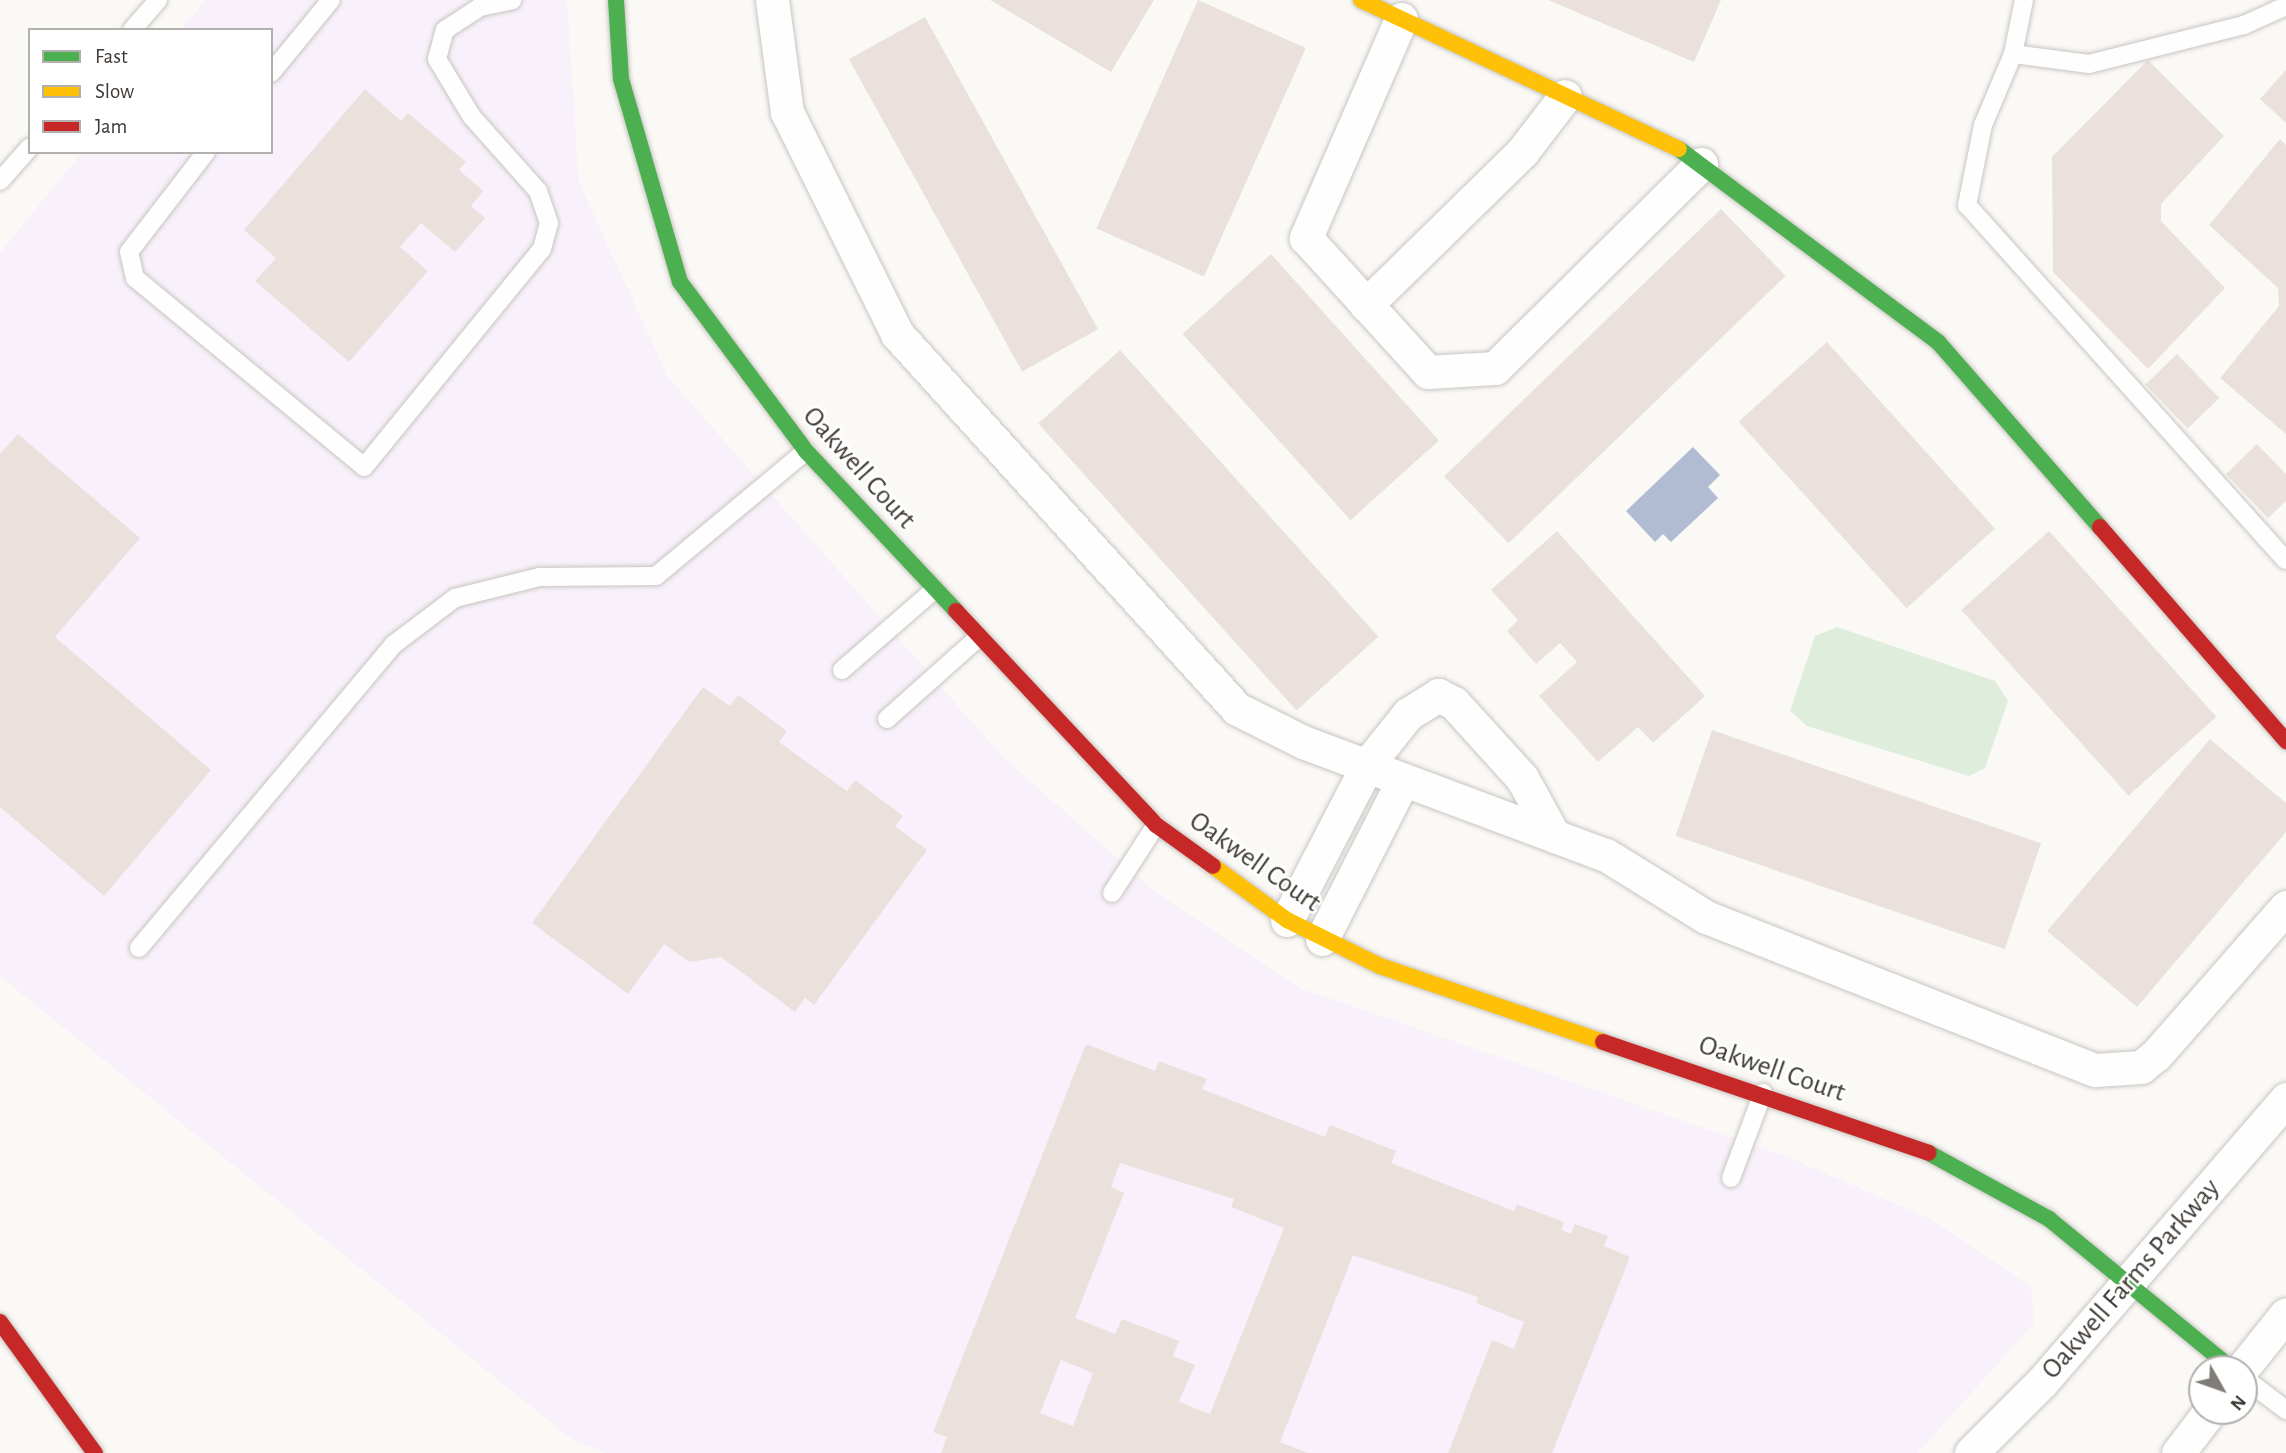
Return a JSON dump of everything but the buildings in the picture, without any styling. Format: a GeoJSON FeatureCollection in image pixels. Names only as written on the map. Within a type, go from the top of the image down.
{"type":"FeatureCollection","features":[{"type":"Feature","properties":{"kind":"street","name":"Oakwell Court"},"geometry":{"type":"LineString","coordinates":[[616,0],[621,79],[680,282],[806,451],[978,638],[1156,825],[1287,920],[1380,967],[1763,1093],[1946,1159],[2049,1219],[2215,1355]]}},
{"type":"Feature","properties":{"kind":"street"},"geometry":{"type":"LineString","coordinates":[[772,0],[787,112],[897,334],[1237,709],[1404,780],[1606,855],[1706,917],[2095,1070],[2141,1068],[2157,1055],[2286,907]]}},
{"type":"Feature","properties":{"kind":"street"},"geometry":{"type":"LineString","coordinates":[[1361,0],[1565,96],[1701,164],[1938,342],[2286,741]]}},
{"type":"Feature","properties":{"kind":"street"},"geometry":{"type":"LineString","coordinates":[[1401,19],[1306,239],[1428,372],[1495,368],[1701,164]]}},
{"type":"Feature","properties":{"kind":"street"},"geometry":{"type":"LineString","coordinates":[[1366,304],[1523,151],[1565,96]]}},
{"type":"Feature","properties":{"kind":"street"},"geometry":{"type":"LineString","coordinates":[[1287,920],[1368,764],[1408,714],[1438,695],[1454,703],[1522,778],[1554,836]]}},
{"type":"Feature","properties":{"kind":"street"},"geometry":{"type":"LineString","coordinates":[[1322,939],[1404,780]]}},
{"type":"Feature","properties":{"kind":"street","name":"Oakwell Farms Parkway"},"geometry":{"type":"LineString","coordinates":[[1971,1453],[2129,1283],[2286,1099]]}},
{"type":"Feature","properties":{"kind":"street"},"geometry":{"type":"LineString","coordinates":[[2253,1355],[2286,1314]]}},
{"type":"Feature","properties":{"kind":"street"},"geometry":{"type":"LineString","coordinates":[[0,1322],[95,1453]]}},
{"type":"Feature","properties":{"kind":"street"},"geometry":{"type":"LineString","coordinates":[[2178,1453],[2199,1425]]}},
{"type":"Feature","properties":{"kind":"lane"},"geometry":{"type":"LineString","coordinates":[[134,28],[158,0]]}},
{"type":"Feature","properties":{"kind":"lane"},"geometry":{"type":"LineString","coordinates":[[273,71],[331,0]]}},
{"type":"Feature","properties":{"kind":"lane"},"geometry":{"type":"LineString","coordinates":[[204,154],[128,252],[135,278],[365,467],[529,271],[550,223],[538,191],[472,117],[438,59],[445,30],[489,2],[512,0]]}},
{"type":"Feature","properties":{"kind":"lane"},"geometry":{"type":"LineString","coordinates":[[608,0],[616,0]]}},
{"type":"Feature","properties":{"kind":"lane"},"geometry":{"type":"LineString","coordinates":[[2024,0],[2013,54],[1983,125],[1967,205],[2286,560]]}},
{"type":"Feature","properties":{"kind":"lane"},"geometry":{"type":"LineString","coordinates":[[2013,54],[2089,64],[2245,26],[2286,6]]}},
{"type":"Feature","properties":{"kind":"lane"},"geometry":{"type":"LineString","coordinates":[[0,181],[28,149]]}},
{"type":"Feature","properties":{"kind":"lane"},"geometry":{"type":"LineString","coordinates":[[139,948],[393,645],[455,598],[540,577],[656,576],[806,451]]}},
{"type":"Feature","properties":{"kind":"lane"},"geometry":{"type":"LineString","coordinates":[[842,670],[934,590]]}},
{"type":"Feature","properties":{"kind":"lane"},"geometry":{"type":"LineString","coordinates":[[887,719],[978,638]]}},
{"type":"Feature","properties":{"kind":"lane"},"geometry":{"type":"LineString","coordinates":[[1112,893],[1156,825]]}},
{"type":"Feature","properties":{"kind":"lane"},"geometry":{"type":"LineString","coordinates":[[1731,1178],[1763,1093]]}},
{"type":"Feature","properties":{"kind":"lane"},"geometry":{"type":"LineString","coordinates":[[2258,1389],[2286,1410]]}},
{"type":"Feature","properties":{"kind":"shaded area"},"geometry":{"type":"Polygon","coordinates":[[[205,0],[567,0],[579,182],[668,377],[1003,757],[1154,891],[1300,988],[1788,1157],[1933,1220],[2031,1287],[2034,1323],[1918,1453],[605,1453],[571,1439],[0,976],[0,253],[80,154],[273,154],[273,28],[183,28],[205,0]]]}},
{"type":"Feature","properties":{"kind":"green space"},"geometry":{"type":"Polygon","coordinates":[[[1837,627],[1995,681],[2008,701],[1985,768],[1969,776],[1807,726],[1790,711],[1815,636],[1837,627]]]}},
{"type":"Feature","properties":{"kind":"water"},"geometry":{"type":"Polygon","coordinates":[[[1693,447],[1720,475],[1708,487],[1718,498],[1671,542],[1663,534],[1655,542],[1626,511],[1693,447]]]}},
{"type":"Feature","properties":{"kind":"traffic: fast"},"geometry":{"type":"LineString","coordinates":[[616,0],[621,79],[680,282],[806,451],[956,611]]}},
{"type":"Feature","properties":{"kind":"traffic: fast"},"geometry":{"type":"LineString","coordinates":[[1679,149],[1938,342],[2100,527]]}},
{"type":"Feature","properties":{"kind":"traffic: fast"},"geometry":{"type":"LineString","coordinates":[[1929,1153],[2049,1219],[2215,1355]]}},
{"type":"Feature","properties":{"kind":"traffic: slow"},"geometry":{"type":"LineString","coordinates":[[1361,0],[1679,149]]}},
{"type":"Feature","properties":{"kind":"traffic: slow"},"geometry":{"type":"LineString","coordinates":[[1213,866],[1287,920],[1380,966],[1603,1042]]}},
{"type":"Feature","properties":{"kind":"traffic: jam"},"geometry":{"type":"LineString","coordinates":[[2100,527],[2286,741]]}},
{"type":"Feature","properties":{"kind":"traffic: jam"},"geometry":{"type":"LineString","coordinates":[[956,611],[1156,825],[1213,866]]}},
{"type":"Feature","properties":{"kind":"traffic: jam"},"geometry":{"type":"LineString","coordinates":[[1603,1042],[1929,1153]]}},
{"type":"Feature","properties":{"kind":"traffic: jam"},"geometry":{"type":"LineString","coordinates":[[0,1322],[95,1453]]}}]}
